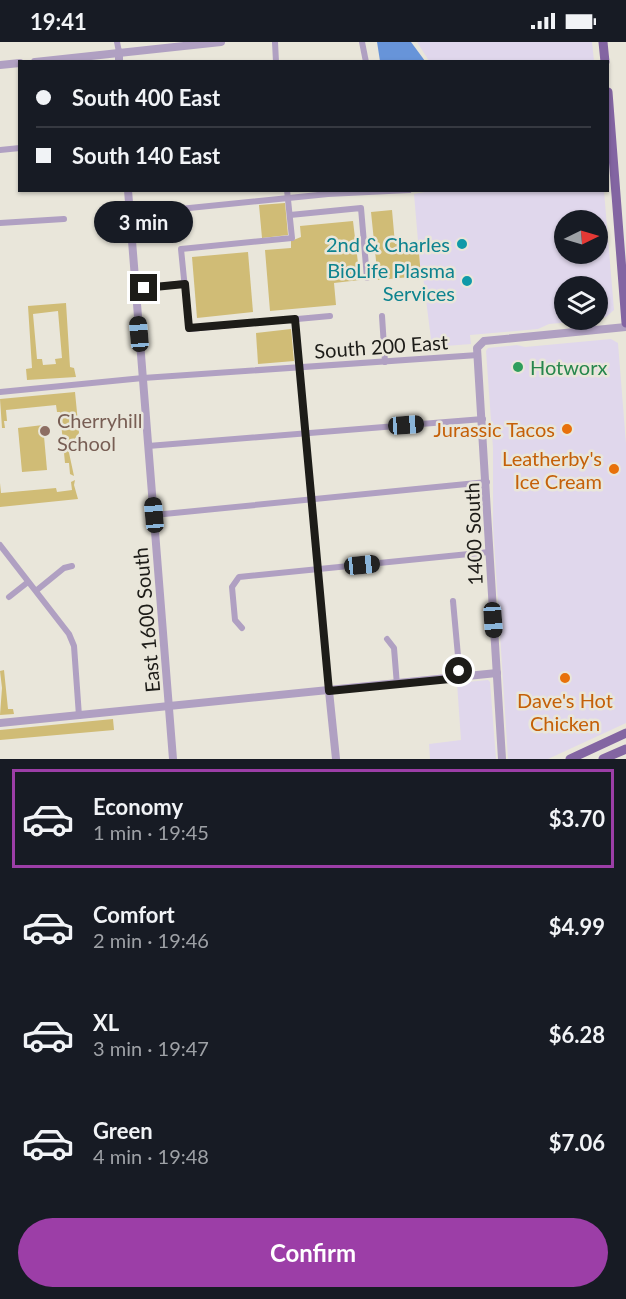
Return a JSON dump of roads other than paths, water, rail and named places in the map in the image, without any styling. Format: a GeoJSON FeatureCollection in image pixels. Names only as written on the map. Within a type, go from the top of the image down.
{"type":"FeatureCollection","features":[{"type":"Feature","properties":{"kind":"main road"},"geometry":{"type":"LineString","coordinates":[[603,42],[605,60]]}},
{"type":"Feature","properties":{"kind":"main road"},"geometry":{"type":"LineString","coordinates":[[609,106],[626,325]]}},
{"type":"Feature","properties":{"kind":"main road"},"geometry":{"type":"LineString","coordinates":[[570,759],[626,734]]}},
{"type":"Feature","properties":{"kind":"main road"},"geometry":{"type":"LineString","coordinates":[[603,759],[626,749]]}},
{"type":"Feature","properties":{"kind":"street"},"geometry":{"type":"LineString","coordinates":[[117,42],[119,60]]}},
{"type":"Feature","properties":{"kind":"street"},"geometry":{"type":"LineString","coordinates":[[52,60],[221,42]]}},
{"type":"Feature","properties":{"kind":"street"},"geometry":{"type":"LineString","coordinates":[[275,42],[276,60]]}},
{"type":"Feature","properties":{"kind":"street"},"geometry":{"type":"LineString","coordinates":[[362,42],[366,60]]}},
{"type":"Feature","properties":{"kind":"street"},"geometry":{"type":"LineString","coordinates":[[0,65],[18,63]]}},
{"type":"Feature","properties":{"kind":"street"},"geometry":{"type":"LineString","coordinates":[[0,150],[18,148]]}},
{"type":"Feature","properties":{"kind":"street","name":"East 1600 South"},"geometry":{"type":"LineString","coordinates":[[128,192],[173,759]]}},
{"type":"Feature","properties":{"kind":"street"},"geometry":{"type":"LineString","coordinates":[[130,214],[288,194],[348,192]]}},
{"type":"Feature","properties":{"kind":"street"},"geometry":{"type":"LineString","coordinates":[[288,194],[292,238],[181,249],[189,328],[330,316]]}},
{"type":"Feature","properties":{"kind":"street"},"geometry":{"type":"LineString","coordinates":[[290,214],[361,208],[367,278]]}},
{"type":"Feature","properties":{"kind":"street"},"geometry":{"type":"LineString","coordinates":[[0,224],[64,219]]}},
{"type":"Feature","properties":{"kind":"street"},"geometry":{"type":"LineString","coordinates":[[136,289],[185,284]]}},
{"type":"Feature","properties":{"kind":"street"},"geometry":{"type":"LineString","coordinates":[[382,316],[386,362]]}},
{"type":"Feature","properties":{"kind":"street"},"geometry":{"type":"LineString","coordinates":[[295,319],[336,759]]}},
{"type":"Feature","properties":{"kind":"street","name":"1400 South"},"geometry":{"type":"LineString","coordinates":[[502,759],[479,344],[626,325]]}},
{"type":"Feature","properties":{"kind":"street","name":"South 200 East"},"geometry":{"type":"LineString","coordinates":[[0,392],[143,378],[478,355]]}},
{"type":"Feature","properties":{"kind":"street"},"geometry":{"type":"LineString","coordinates":[[148,446],[483,419]]}},
{"type":"Feature","properties":{"kind":"street"},"geometry":{"type":"LineString","coordinates":[[154,515],[487,482]]}},
{"type":"Feature","properties":{"kind":"street"},"geometry":{"type":"LineString","coordinates":[[0,545],[28,582],[37,590],[75,646],[79,716]]}},
{"type":"Feature","properties":{"kind":"street"},"geometry":{"type":"LineString","coordinates":[[242,628],[235,620],[232,587],[235,580],[317,569],[489,552]]}},
{"type":"Feature","properties":{"kind":"street"},"geometry":{"type":"LineString","coordinates":[[37,590],[64,568],[72,566]]}},
{"type":"Feature","properties":{"kind":"street"},"geometry":{"type":"LineString","coordinates":[[9,597],[28,582]]}},
{"type":"Feature","properties":{"kind":"street"},"geometry":{"type":"LineString","coordinates":[[453,601],[460,678]]}},
{"type":"Feature","properties":{"kind":"street"},"geometry":{"type":"LineString","coordinates":[[387,639],[394,648],[397,685]]}},
{"type":"Feature","properties":{"kind":"street"},"geometry":{"type":"LineString","coordinates":[[0,723],[397,685],[497,673]]}},
{"type":"Feature","properties":{"kind":"water"},"geometry":{"type":"Polygon","coordinates":[[[377,42],[411,42],[424,60],[380,60],[377,42]]]}},
{"type":"Feature","properties":{"kind":"place","name":"2nd & Charles"},"geometry":{"type":"Point","coordinates":[462,244]}},
{"type":"Feature","properties":{"kind":"place","name":"BioLife Plasma Services"},"geometry":{"type":"Point","coordinates":[467,281]}},
{"type":"Feature","properties":{"kind":"place","name":"Hotworx"},"geometry":{"type":"Point","coordinates":[518,367]}},
{"type":"Feature","properties":{"kind":"place","name":"Jurassic Tacos"},"geometry":{"type":"Point","coordinates":[567,429]}},
{"type":"Feature","properties":{"kind":"place","name":"Cherryhill School"},"geometry":{"type":"Point","coordinates":[45,431]}},
{"type":"Feature","properties":{"kind":"place","name":"Leatherby's Ice Cream"},"geometry":{"type":"Point","coordinates":[614,469]}},
{"type":"Feature","properties":{"kind":"place","name":"Dave's Hot Chicken"},"geometry":{"type":"Point","coordinates":[565,678]}}]}
